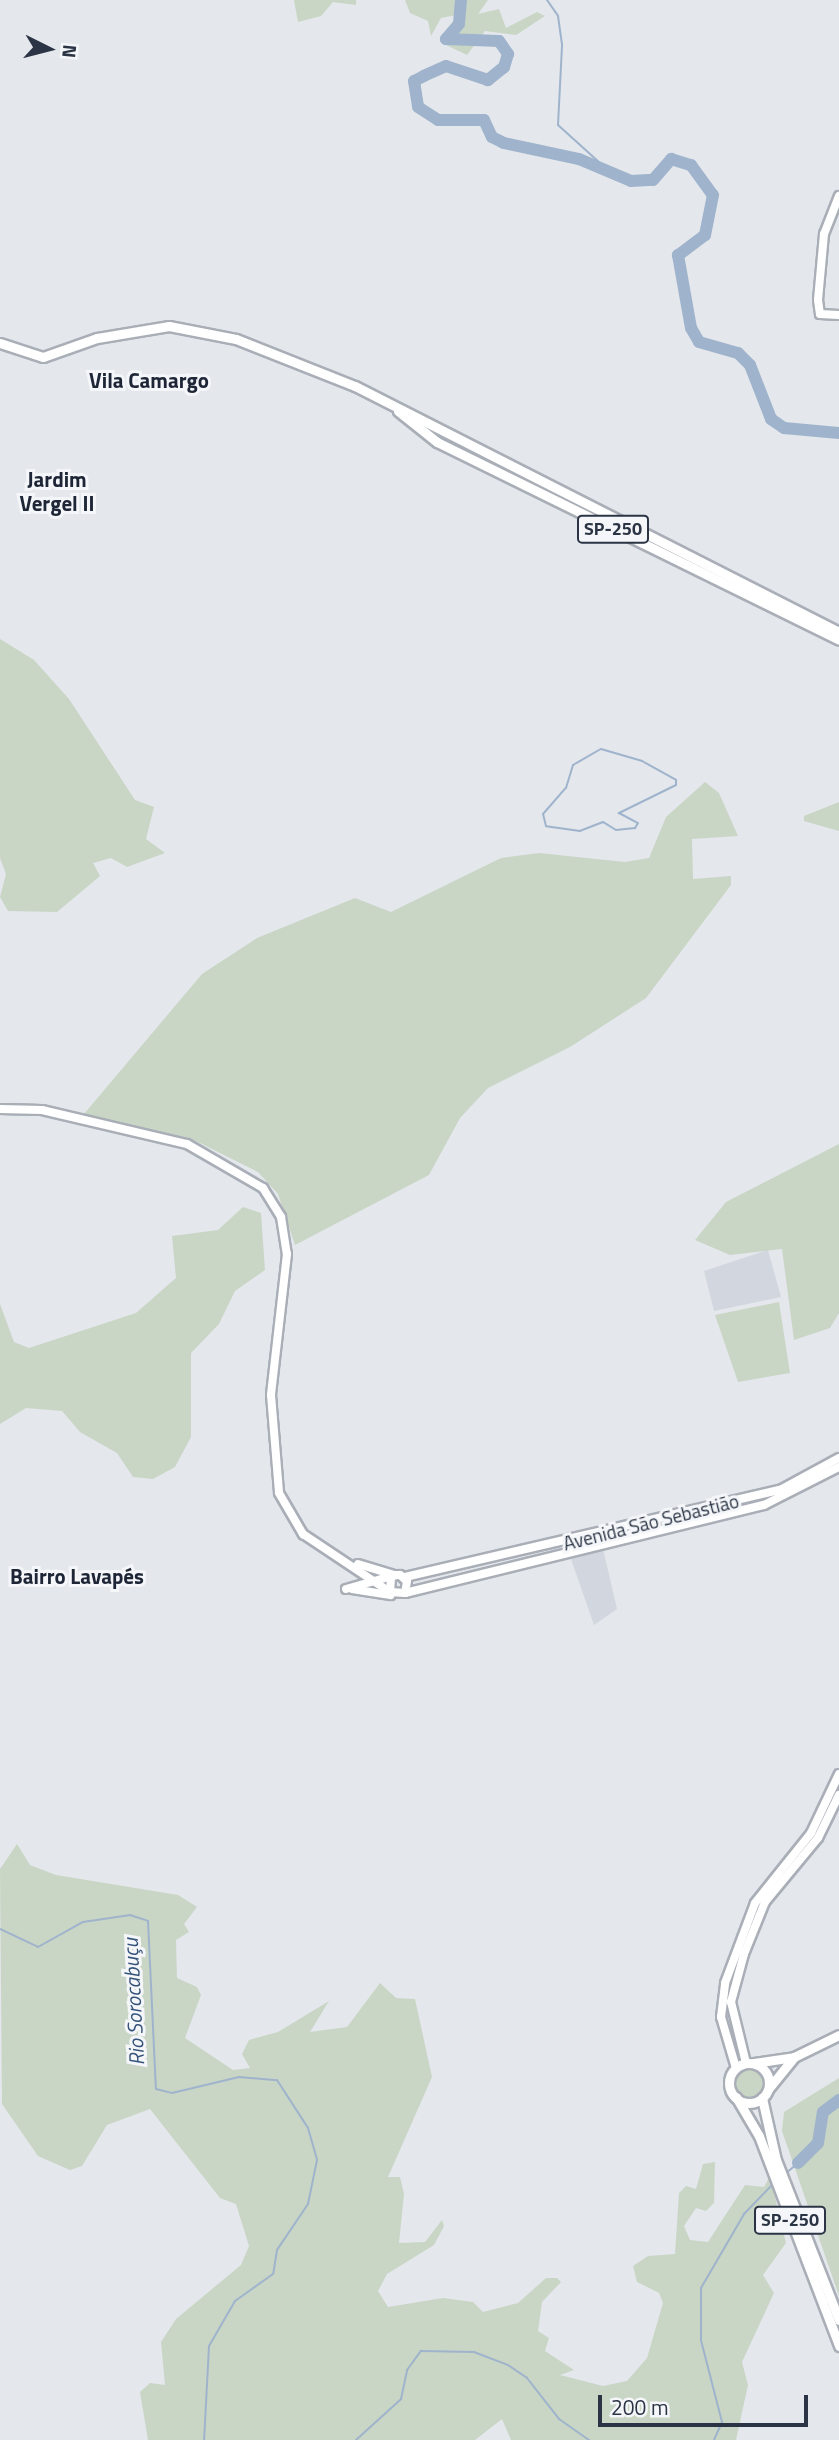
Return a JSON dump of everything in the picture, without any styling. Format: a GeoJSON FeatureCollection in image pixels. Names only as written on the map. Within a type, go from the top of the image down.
{"type":"FeatureCollection","features":[{"type":"Feature","properties":{"kind":"main road"},"geometry":{"type":"LineString","coordinates":[[839,196],[822,244],[820,314],[839,315]]}},
{"type":"Feature","properties":{"kind":"main road","name":"SP-250"},"geometry":{"type":"LineString","coordinates":[[0,343],[43,357],[125,332],[169,326],[202,331],[335,378],[394,407],[429,438],[839,632]]}},
{"type":"Feature","properties":{"kind":"main road","name":"SP-250"},"geometry":{"type":"LineString","coordinates":[[653,546],[839,640]]}},
{"type":"Feature","properties":{"kind":"main road"},"geometry":{"type":"LineString","coordinates":[[0,1109],[42,1110],[158,1136],[227,1164],[274,1201],[285,1235],[288,1282],[272,1374],[275,1474],[294,1525],[378,1581],[391,1594],[397,1576]]}},
{"type":"Feature","properties":{"kind":"main road","name":"Avenida São Sebastião"},"geometry":{"type":"LineString","coordinates":[[792,1490],[839,1458]]}},
{"type":"Feature","properties":{"kind":"main road","name":"Avenida São Sebastião"},"geometry":{"type":"LineString","coordinates":[[657,1526],[456,1567],[397,1576],[346,1589],[405,1593],[459,1576],[657,1526],[792,1490],[839,1467]]}},
{"type":"Feature","properties":{"kind":"main road"},"geometry":{"type":"LineString","coordinates":[[344,1559],[397,1576],[405,1593]]}},
{"type":"Feature","properties":{"kind":"main road"},"geometry":{"type":"LineString","coordinates":[[456,1567],[459,1576]]}},
{"type":"Feature","properties":{"kind":"main road"},"geometry":{"type":"LineString","coordinates":[[736,2068],[721,2017],[721,1980],[755,1903],[811,1833],[839,1774]]}},
{"type":"Feature","properties":{"kind":"main road"},"geometry":{"type":"LineString","coordinates":[[749,2063],[731,2002],[744,1954],[765,1902],[818,1838],[839,1795]]}},
{"type":"Feature","properties":{"kind":"main road"},"geometry":{"type":"LineString","coordinates":[[794,2057],[765,2094],[749,2103],[736,2097],[729,2081],[736,2068],[749,2063],[794,2057],[839,2035]]}},
{"type":"Feature","properties":{"kind":"main road","name":"SP-250"},"geometry":{"type":"LineString","coordinates":[[749,2063],[768,2076],[765,2094],[776,2160],[839,2320]]}},
{"type":"Feature","properties":{"kind":"main road","name":"SP-250"},"geometry":{"type":"LineString","coordinates":[[736,2097],[759,2136],[839,2346]]}},
{"type":"Feature","properties":{"kind":"shaded area"},"geometry":{"type":"Polygon","coordinates":[[[768,1250],[781,1297],[714,1311],[704,1271],[768,1250]]]}},
{"type":"Feature","properties":{"kind":"shaded area"},"geometry":{"type":"Polygon","coordinates":[[[603,1549],[617,1609],[594,1625],[571,1559],[603,1549]]]}},
{"type":"Feature","properties":{"kind":"green space"},"geometry":{"type":"Polygon","coordinates":[[[294,0],[356,0],[356,5],[333,2],[321,16],[298,22],[294,0]]]}},
{"type":"Feature","properties":{"kind":"green space"},"geometry":{"type":"Polygon","coordinates":[[[405,0],[488,0],[478,14],[499,9],[506,28],[537,12],[545,16],[516,35],[485,31],[467,55],[444,44],[456,15],[441,18],[431,36],[428,21],[410,13],[405,0]]]}},
{"type":"Feature","properties":{"kind":"green space"},"geometry":{"type":"Polygon","coordinates":[[[0,639],[34,660],[69,699],[135,800],[154,807],[146,839],[165,853],[127,867],[111,858],[93,863],[100,876],[57,912],[8,911],[0,897],[6,874],[0,858],[0,639]]]}},
{"type":"Feature","properties":{"kind":"green space"},"geometry":{"type":"Polygon","coordinates":[[[705,782],[719,793],[738,836],[692,839],[693,879],[731,876],[731,885],[646,998],[570,1047],[488,1088],[460,1118],[429,1175],[295,1245],[278,1194],[258,1172],[196,1141],[84,1114],[202,974],[257,938],[355,898],[391,912],[501,858],[539,853],[625,862],[649,858],[666,817],[705,782]]]}},
{"type":"Feature","properties":{"kind":"green space"},"geometry":{"type":"Polygon","coordinates":[[[839,802],[839,831],[804,821],[804,816],[839,802]]]}},
{"type":"Feature","properties":{"kind":"green space"},"geometry":{"type":"Polygon","coordinates":[[[839,1144],[839,1313],[830,1328],[794,1340],[782,1249],[730,1255],[695,1240],[726,1202],[839,1144]]]}},
{"type":"Feature","properties":{"kind":"green space"},"geometry":{"type":"Polygon","coordinates":[[[243,1207],[261,1213],[265,1270],[235,1291],[219,1324],[191,1353],[191,1437],[175,1467],[153,1479],[133,1477],[117,1453],[80,1432],[62,1411],[26,1408],[0,1424],[0,1304],[14,1342],[29,1348],[136,1313],[176,1278],[172,1236],[218,1230],[243,1207]]]}},
{"type":"Feature","properties":{"kind":"green space"},"geometry":{"type":"Polygon","coordinates":[[[779,1302],[790,1373],[738,1382],[715,1315],[779,1302]]]}},
{"type":"Feature","properties":{"kind":"green space"},"geometry":{"type":"Polygon","coordinates":[[[17,1844],[30,1865],[56,1875],[178,1895],[197,1907],[184,1924],[189,1932],[176,1940],[177,1978],[197,1987],[201,1995],[185,2038],[233,2070],[250,2068],[242,2054],[249,2040],[278,2032],[329,2001],[310,2032],[347,2027],[380,1983],[396,1998],[415,1999],[432,2077],[388,2177],[400,2177],[404,2194],[399,2243],[425,2242],[442,2220],[444,2226],[434,2245],[387,2274],[378,2291],[388,2307],[443,2298],[473,2302],[483,2312],[518,2303],[546,2278],[557,2278],[561,2282],[542,2302],[538,2331],[549,2338],[545,2351],[574,2370],[560,2375],[603,2386],[627,2381],[647,2358],[663,2303],[659,2293],[637,2282],[633,2266],[648,2256],[675,2254],[679,2193],[686,2186],[696,2189],[703,2164],[715,2162],[714,2203],[706,2211],[696,2208],[684,2226],[690,2240],[708,2242],[745,2185],[764,2187],[770,2176],[786,2243],[763,2275],[774,2293],[742,2362],[748,2385],[736,2440],[511,2440],[502,2419],[475,2440],[148,2440],[140,2392],[150,2383],[165,2385],[161,2342],[176,2319],[241,2265],[249,2246],[236,2204],[220,2198],[150,2109],[107,2125],[82,2166],[70,2170],[38,2156],[2,2104],[0,1869],[17,1844]]]}},
{"type":"Feature","properties":{"kind":"green space"},"geometry":{"type":"Polygon","coordinates":[[[749,2067],[760,2072],[765,2083],[760,2094],[749,2099],[738,2094],[733,2083],[738,2072],[749,2067]]]}},
{"type":"Feature","properties":{"kind":"green space"},"geometry":{"type":"Polygon","coordinates":[[[839,2078],[839,2296],[782,2131],[784,2112],[839,2078]]]}},
{"type":"Feature","properties":{"kind":"waterway"},"geometry":{"type":"LineString","coordinates":[[461,0],[459,24],[446,39],[499,41],[508,54],[504,67],[488,80],[446,66],[424,76],[414,81],[418,107],[438,120],[484,120],[492,137],[504,143],[579,159],[631,181],[653,180],[671,159],[691,165],[713,195],[705,235],[678,255],[691,328],[699,342],[738,353],[750,365],[771,419],[784,428],[839,433]]}},
{"type":"Feature","properties":{"kind":"waterway"},"geometry":{"type":"LineString","coordinates":[[547,0],[558,16],[562,46],[558,125],[610,172]]}},
{"type":"Feature","properties":{"kind":"waterway"},"geometry":{"type":"LineString","coordinates":[[601,749],[642,761],[676,780],[676,785],[619,813],[638,823],[635,828],[616,830],[603,822],[580,831],[546,826],[543,814],[566,788],[573,765],[601,749]]}},
{"type":"Feature","properties":{"kind":"waterway","name":"Rio Sorocabuçu"},"geometry":{"type":"LineString","coordinates":[[0,1929],[38,1947],[83,1922],[130,1915],[148,1921],[156,2089],[172,2093],[239,2077],[277,2080],[308,2128],[317,2160],[308,2204],[277,2250],[273,2274],[235,2301],[209,2346],[204,2440]]}},
{"type":"Feature","properties":{"kind":"waterway","name":"Rio Sorocabuçu"},"geometry":{"type":"LineString","coordinates":[[798,2163],[818,2143],[823,2112],[839,2100]]}},
{"type":"Feature","properties":{"kind":"waterway","name":"Rio Sorocabuçu"},"geometry":{"type":"LineString","coordinates":[[785,2174],[798,2163]]}},
{"type":"Feature","properties":{"kind":"waterway","name":"Rio Sorocabuçu"},"geometry":{"type":"LineString","coordinates":[[714,2440],[722,2422],[701,2340],[701,2288],[744,2214],[773,2184]]}},
{"type":"Feature","properties":{"kind":"waterway","name":"Rio Sorocabuçu"},"geometry":{"type":"LineString","coordinates":[[356,2440],[401,2399],[407,2370],[421,2351],[474,2352],[508,2365],[527,2378],[559,2419],[589,2440]]}},
{"type":"Feature","properties":{"kind":"district","name":"Vila Camargo"},"geometry":{"type":"Point","coordinates":[149,380]}},
{"type":"Feature","properties":{"kind":"district","name":"Jardim Vergel II"},"geometry":{"type":"Point","coordinates":[57,491]}},
{"type":"Feature","properties":{"kind":"district","name":"Bairro Lavapés"},"geometry":{"type":"Point","coordinates":[77,1576]}}]}
